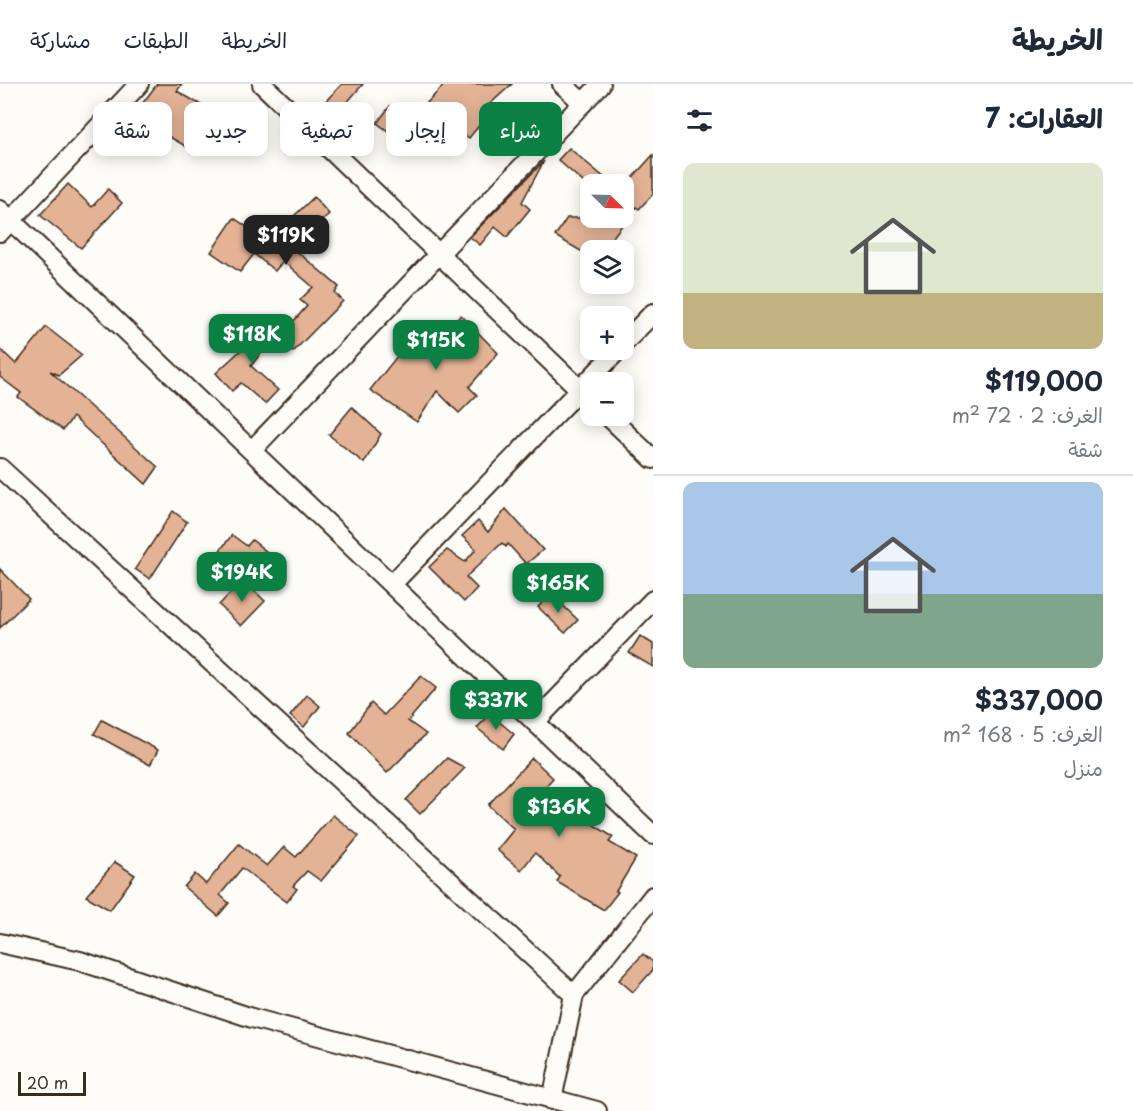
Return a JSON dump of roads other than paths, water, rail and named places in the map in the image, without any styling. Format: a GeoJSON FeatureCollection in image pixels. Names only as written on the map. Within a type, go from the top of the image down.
{"type":"FeatureCollection","features":[{"type":"Feature","properties":{"kind":"street"},"geometry":{"type":"LineString","coordinates":[[140,84],[4,221],[252,450],[653,835]]}},
{"type":"Feature","properties":{"kind":"street"},"geometry":{"type":"LineString","coordinates":[[262,84],[580,389]]}},
{"type":"Feature","properties":{"kind":"street"},"geometry":{"type":"LineString","coordinates":[[562,84],[583,103]]}},
{"type":"Feature","properties":{"kind":"street"},"geometry":{"type":"LineString","coordinates":[[252,450],[601,84]]}},
{"type":"Feature","properties":{"kind":"street"},"geometry":{"type":"LineString","coordinates":[[634,334],[653,314]]}},
{"type":"Feature","properties":{"kind":"street"},"geometry":{"type":"LineString","coordinates":[[392,584],[580,399]]}},
{"type":"Feature","properties":{"kind":"street"},"geometry":{"type":"LineString","coordinates":[[618,426],[653,459]]}},
{"type":"Feature","properties":{"kind":"street"},"geometry":{"type":"LineString","coordinates":[[0,468],[574,995]]}},
{"type":"Feature","properties":{"kind":"street"},"geometry":{"type":"LineString","coordinates":[[535,722],[653,600]]}},
{"type":"Feature","properties":{"kind":"street"},"geometry":{"type":"LineString","coordinates":[[552,1100],[574,995],[653,896]]}},
{"type":"Feature","properties":{"kind":"street"},"geometry":{"type":"LineString","coordinates":[[0,943],[80,961],[252,1018],[597,1111]]}}]}
